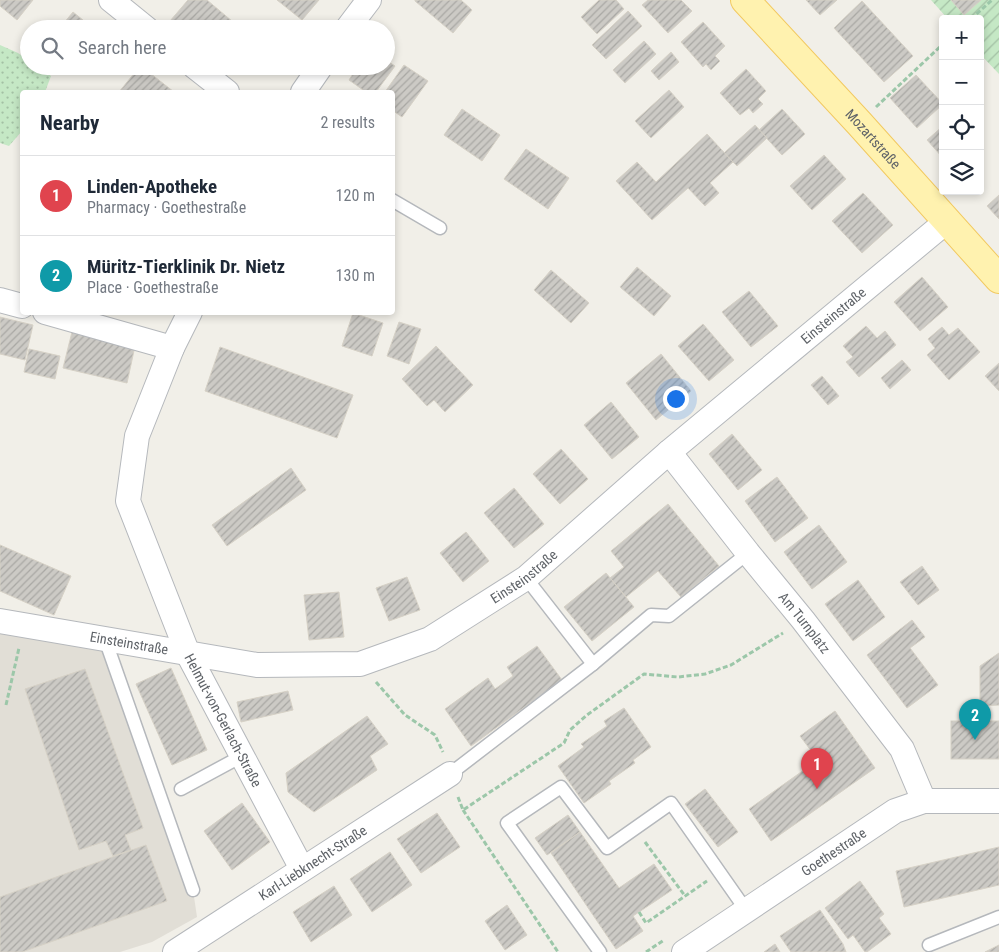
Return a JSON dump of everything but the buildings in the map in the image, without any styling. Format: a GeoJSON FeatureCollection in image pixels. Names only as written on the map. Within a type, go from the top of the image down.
{"type":"FeatureCollection","features":[{"type":"Feature","properties":{"kind":"main road","name":"Mozartstraße"},"geometry":{"type":"LineString","coordinates":[[745,0],[999,279]]}},
{"type":"Feature","properties":{"kind":"street"},"geometry":{"type":"LineString","coordinates":[[111,0],[136,20]]}},
{"type":"Feature","properties":{"kind":"street"},"geometry":{"type":"LineString","coordinates":[[353,20],[369,0]]}},
{"type":"Feature","properties":{"kind":"street"},"geometry":{"type":"LineString","coordinates":[[205,75],[224,90]]}},
{"type":"Feature","properties":{"kind":"street"},"geometry":{"type":"LineString","coordinates":[[304,90],[315,75]]}},
{"type":"Feature","properties":{"kind":"street","name":"Einsteinstraße"},"geometry":{"type":"LineString","coordinates":[[0,621],[257,665],[360,664],[430,639],[526,578],[668,452],[946,221]]}},
{"type":"Feature","properties":{"kind":"street"},"geometry":{"type":"LineString","coordinates":[[0,300],[20,305]]}},
{"type":"Feature","properties":{"kind":"street"},"geometry":{"type":"LineString","coordinates":[[56,315],[172,348]]}},
{"type":"Feature","properties":{"kind":"street","name":"Helmut-von-Gerlach-Straße"},"geometry":{"type":"LineString","coordinates":[[188,315],[172,348],[137,436],[128,501],[188,654],[302,869]]}},
{"type":"Feature","properties":{"kind":"street","name":"Am Turnplatz"},"geometry":{"type":"LineString","coordinates":[[668,452],[803,620],[902,749],[924,801]]}},
{"type":"Feature","properties":{"kind":"street","name":"Karl-Liebknecht-Straße"},"geometry":{"type":"LineString","coordinates":[[176,952],[450,774]]}},
{"type":"Feature","properties":{"kind":"street","name":"Goethestraße"},"geometry":{"type":"LineString","coordinates":[[684,952],[895,812],[924,801],[999,801]]}},
{"type":"Feature","properties":{"kind":"lane"},"geometry":{"type":"LineString","coordinates":[[395,202],[440,228]]}},
{"type":"Feature","properties":{"kind":"lane"},"geometry":{"type":"LineString","coordinates":[[450,774],[593,664],[651,615],[669,616],[748,553]]}},
{"type":"Feature","properties":{"kind":"lane"},"geometry":{"type":"LineString","coordinates":[[526,578],[593,664]]}},
{"type":"Feature","properties":{"kind":"lane"},"geometry":{"type":"LineString","coordinates":[[105,639],[193,890]]}},
{"type":"Feature","properties":{"kind":"lane"},"geometry":{"type":"LineString","coordinates":[[181,789],[242,756]]}},
{"type":"Feature","properties":{"kind":"lane"},"geometry":{"type":"LineString","coordinates":[[600,952],[507,823],[561,787],[607,848],[671,803],[746,910]]}},
{"type":"Feature","properties":{"kind":"lane"},"geometry":{"type":"LineString","coordinates":[[929,945],[999,917]]}},
{"type":"Feature","properties":{"kind":"path"},"geometry":{"type":"LineString","coordinates":[[975,15],[992,0]]}},
{"type":"Feature","properties":{"kind":"path"},"geometry":{"type":"LineString","coordinates":[[859,123],[939,48]]}},
{"type":"Feature","properties":{"kind":"path"},"geometry":{"type":"LineString","coordinates":[[463,810],[564,743],[570,730],[587,715],[644,674],[678,677],[705,674],[731,665],[803,620]]}},
{"type":"Feature","properties":{"kind":"path"},"geometry":{"type":"LineString","coordinates":[[6,705],[24,626]]}},
{"type":"Feature","properties":{"kind":"path"},"geometry":{"type":"LineString","coordinates":[[360,664],[405,715],[435,735],[451,766],[450,774],[463,810],[558,952]]}},
{"type":"Feature","properties":{"kind":"path"},"geometry":{"type":"LineString","coordinates":[[635,828],[685,896]]}},
{"type":"Feature","properties":{"kind":"path"},"geometry":{"type":"LineString","coordinates":[[639,912],[646,923],[720,873]]}},
{"type":"Feature","properties":{"kind":"shaded area"},"geometry":{"type":"Polygon","coordinates":[[[0,621],[105,639],[193,890],[197,917],[152,942],[120,952],[0,952],[0,621]]]}},
{"type":"Feature","properties":{"kind":"green space"},"geometry":{"type":"Polygon","coordinates":[[[931,0],[999,0],[999,74],[984,58],[984,15],[944,15],[931,0]]]}},
{"type":"Feature","properties":{"kind":"green space"},"geometry":{"type":"Polygon","coordinates":[[[0,45],[20,54],[20,75],[51,76],[46,90],[20,90],[20,133],[9,146],[0,143],[0,45]]]}},
{"type":"Feature","properties":{"kind":"place","name":"Müritz-Tierklinik Dr. Nietz"},"geometry":{"type":"Point","coordinates":[975,740]}},
{"type":"Feature","properties":{"kind":"place","name":"Linden-Apotheke"},"geometry":{"type":"Point","coordinates":[817,789]}}]}
